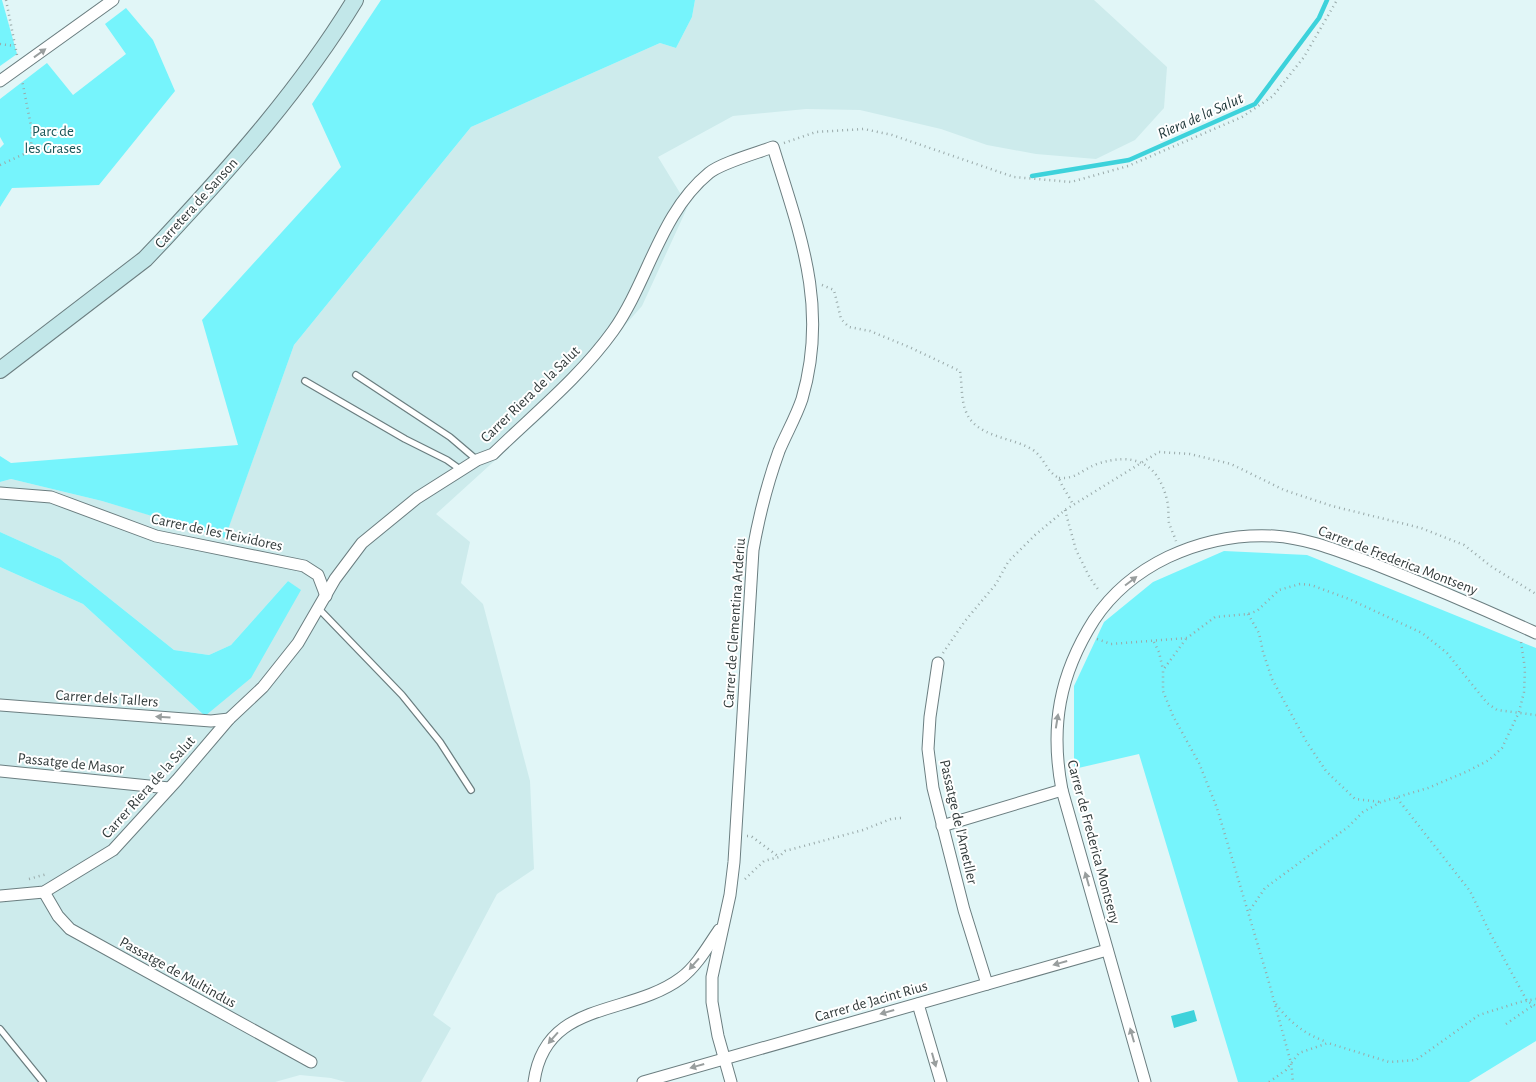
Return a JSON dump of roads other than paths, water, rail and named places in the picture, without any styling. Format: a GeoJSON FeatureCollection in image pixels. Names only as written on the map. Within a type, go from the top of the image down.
{"type":"FeatureCollection","features":[{"type":"Feature","properties":{"kind":"street"},"geometry":{"type":"LineString","coordinates":[[0,81],[112,0]]}},
{"type":"Feature","properties":{"kind":"street","name":"Carretera de Sanson"},"geometry":{"type":"LineString","coordinates":[[0,370],[145,258],[164,239],[293,92],[326,48],[355,0]]}},
{"type":"Feature","properties":{"kind":"street","name":"Carrer de Clementina Arderiu"},"geometry":{"type":"LineString","coordinates":[[731,1082],[712,1002],[712,977],[730,895],[736,835],[752,550],[761,507],[779,451],[801,401],[810,364],[814,315],[811,280],[800,236],[773,147]]}},
{"type":"Feature","properties":{"kind":"street","name":"Carrer Riera de la Salut"},"geometry":{"type":"LineString","coordinates":[[0,896],[44,892],[113,850],[229,719],[269,679],[298,643],[335,579],[362,543],[417,498],[477,460],[493,454],[577,374],[613,332],[633,298],[670,223],[688,195],[710,172],[773,147]]}},
{"type":"Feature","properties":{"kind":"street","name":"Carrer de les Teixidores"},"geometry":{"type":"LineString","coordinates":[[0,493],[51,497],[156,536],[304,566],[318,575],[326,596]]}},
{"type":"Feature","properties":{"kind":"street","name":"Carrer de Frederica Montseny"},"geometry":{"type":"LineString","coordinates":[[1145,1082],[1062,790],[1055,734],[1062,695],[1074,657],[1087,631],[1106,603],[1121,588],[1145,570],[1178,552],[1220,539],[1275,536],[1299,540],[1339,552],[1407,577],[1536,633]]}},
{"type":"Feature","properties":{"kind":"street","name":"Passatge de l'Ametller"},"geometry":{"type":"LineString","coordinates":[[938,663],[930,717],[928,749],[933,788],[964,910],[988,984]]}},
{"type":"Feature","properties":{"kind":"street","name":"Carrer dels Tallers"},"geometry":{"type":"LineString","coordinates":[[0,705],[211,721],[229,719]]}},
{"type":"Feature","properties":{"kind":"street","name":"Passatge de Masor"},"geometry":{"type":"LineString","coordinates":[[0,771],[169,788]]}},
{"type":"Feature","properties":{"kind":"street"},"geometry":{"type":"LineString","coordinates":[[942,826],[1062,790]]}},
{"type":"Feature","properties":{"kind":"street","name":"Passatge de Multindus"},"geometry":{"type":"LineString","coordinates":[[44,892],[58,916],[70,929],[311,1062]]}},
{"type":"Feature","properties":{"kind":"street"},"geometry":{"type":"LineString","coordinates":[[534,1082],[536,1067],[543,1049],[557,1033],[588,1014],[651,994],[681,978],[697,961],[723,924]]}},
{"type":"Feature","properties":{"kind":"street","name":"Carrer de Jacint Rius"},"geometry":{"type":"LineString","coordinates":[[643,1082],[1107,950]]}},
{"type":"Feature","properties":{"kind":"street"},"geometry":{"type":"LineString","coordinates":[[918,1004],[940,1082]]}},
{"type":"Feature","properties":{"kind":"lane"},"geometry":{"type":"LineString","coordinates":[[356,375],[450,437],[477,460]]}},
{"type":"Feature","properties":{"kind":"lane"},"geometry":{"type":"LineString","coordinates":[[305,381],[405,439],[447,460],[461,470]]}},
{"type":"Feature","properties":{"kind":"lane"},"geometry":{"type":"LineString","coordinates":[[319,609],[402,695],[440,742],[471,790]]}},
{"type":"Feature","properties":{"kind":"lane"},"geometry":{"type":"LineString","coordinates":[[0,1030],[43,1082]]}},
{"type":"Feature","properties":{"kind":"waterway","name":"Riera de la Salut"},"geometry":{"type":"LineString","coordinates":[[1032,176],[1129,160],[1255,104],[1319,18],[1327,0]]}},
{"type":"Feature","properties":{"kind":"park label","name":"Parc de les Grases"},"geometry":{"type":"Point","coordinates":[53,140]}}]}
